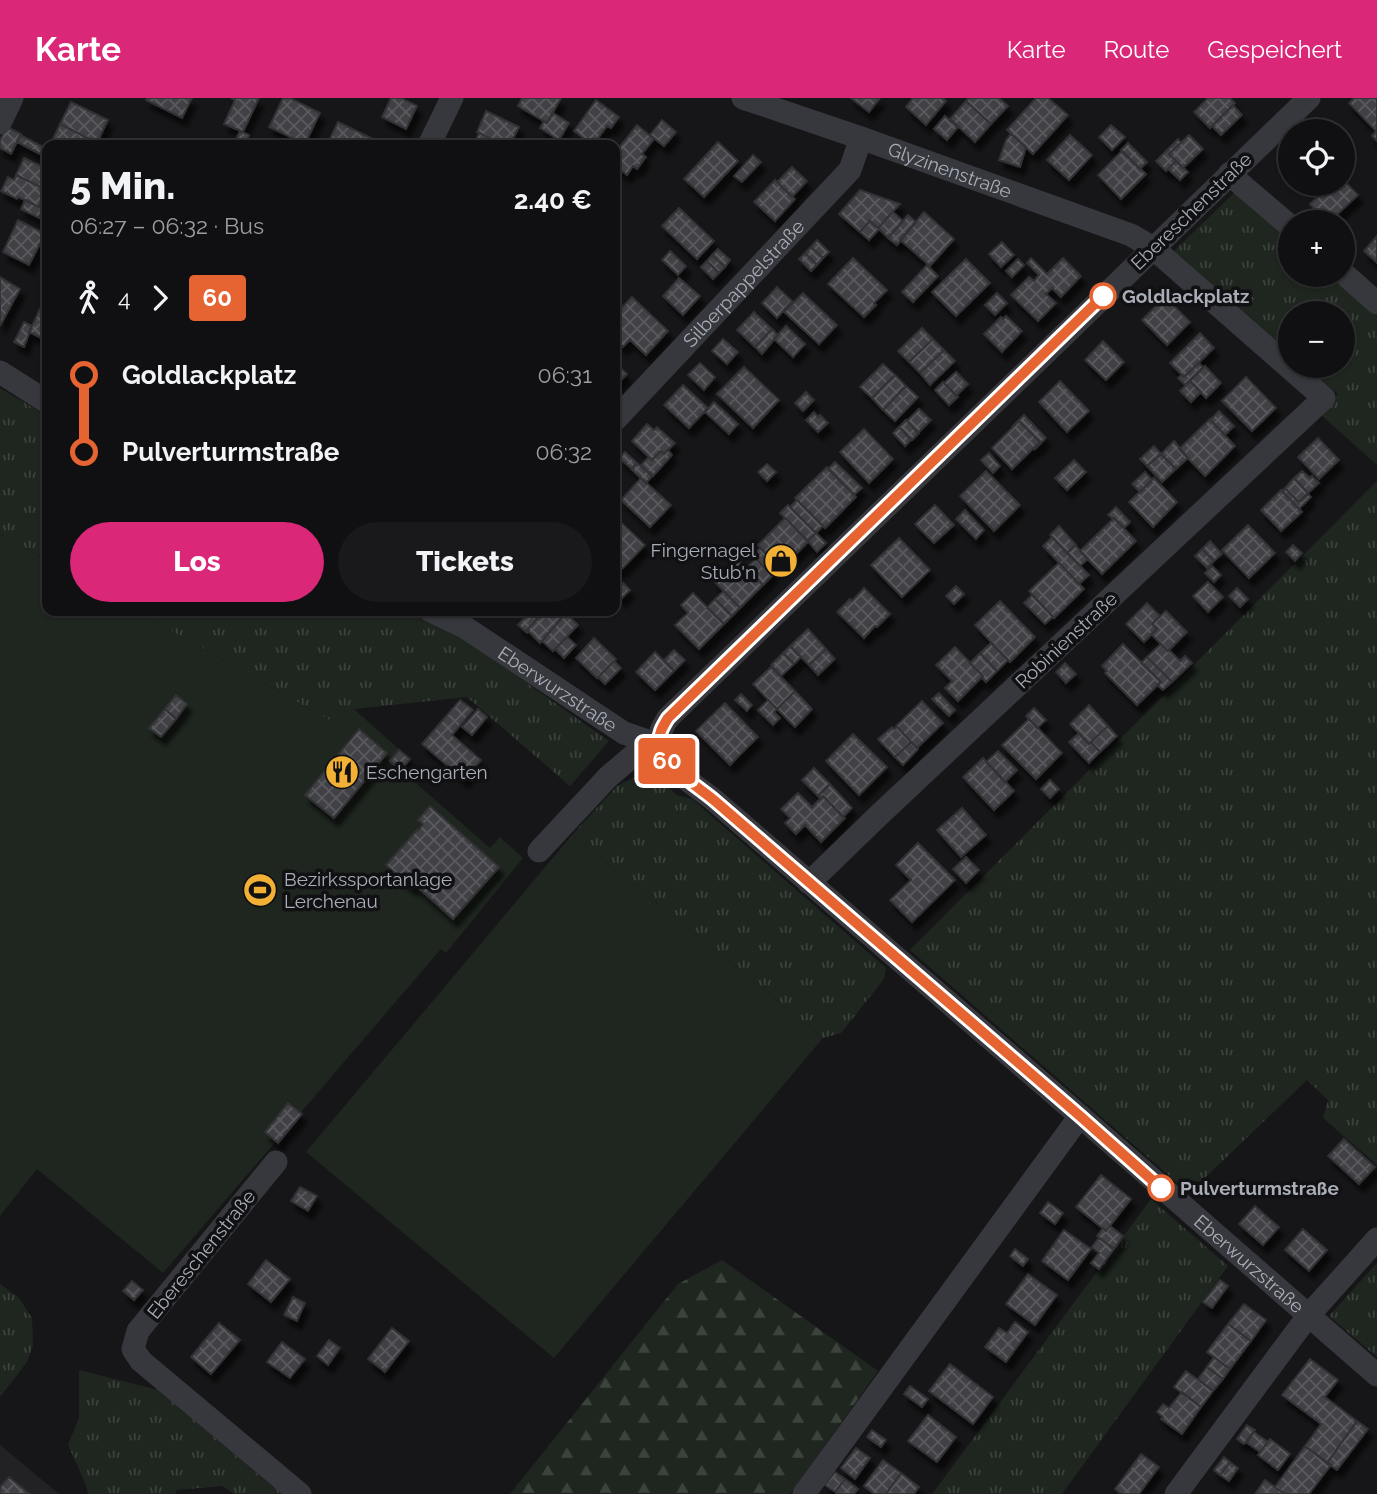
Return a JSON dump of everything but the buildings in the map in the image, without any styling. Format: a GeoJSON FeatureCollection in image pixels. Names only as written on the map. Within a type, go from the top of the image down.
{"type":"FeatureCollection","features":[{"type":"Feature","properties":{"kind":"street"},"geometry":{"type":"LineString","coordinates":[[0,123],[12,98]]}},
{"type":"Feature","properties":{"kind":"street"},"geometry":{"type":"LineString","coordinates":[[431,140],[452,98]]}},
{"type":"Feature","properties":{"kind":"street","name":"Glyzinenstraße"},"geometry":{"type":"LineString","coordinates":[[743,98],[1131,235],[1153,248]]}},
{"type":"Feature","properties":{"kind":"street","name":"Ebereschenstraße"},"geometry":{"type":"LineString","coordinates":[[659,745],[660,731],[668,718],[1309,98]]}},
{"type":"Feature","properties":{"kind":"street","name":"Silberpappelstraße"},"geometry":{"type":"LineString","coordinates":[[620,415],[850,170],[861,138]]}},
{"type":"Feature","properties":{"kind":"street"},"geometry":{"type":"LineString","coordinates":[[1229,174],[1278,216]]}},
{"type":"Feature","properties":{"kind":"street","name":"Robinienstraße"},"geometry":{"type":"LineString","coordinates":[[810,883],[888,806],[1324,398],[1153,248]]}},
{"type":"Feature","properties":{"kind":"street"},"geometry":{"type":"LineString","coordinates":[[1355,284],[1377,303]]}},
{"type":"Feature","properties":{"kind":"street"},"geometry":{"type":"LineString","coordinates":[[0,372],[42,399]]}},
{"type":"Feature","properties":{"kind":"street","name":"Eberwurzstraße"},"geometry":{"type":"LineString","coordinates":[[443,616],[466,628],[624,733],[659,745],[665,758],[678,771],[1377,1375]]}},
{"type":"Feature","properties":{"kind":"street"},"geometry":{"type":"LineString","coordinates":[[539,851],[608,777],[635,754],[659,745]]}},
{"type":"Feature","properties":{"kind":"street"},"geometry":{"type":"LineString","coordinates":[[804,1494],[1080,1116]]}},
{"type":"Feature","properties":{"kind":"street","name":"Ebereschenstraße"},"geometry":{"type":"LineString","coordinates":[[276,1162],[138,1331],[133,1349],[141,1361],[300,1494]]}},
{"type":"Feature","properties":{"kind":"street"},"geometry":{"type":"LineString","coordinates":[[1176,1494],[1308,1315],[1377,1239]]}},
{"type":"Feature","properties":{"kind":"shaded area"},"geometry":{"type":"Polygon","coordinates":[[[0,1445],[59,1494],[0,1494],[0,1445]]]}},
{"type":"Feature","properties":{"kind":"green space","name":"Goldlackplatz"},"geometry":{"type":"Polygon","coordinates":[[[1235,192],[1278,229],[1278,287],[1344,287],[1377,316],[1377,465],[1320,414],[1338,394],[1319,378],[1355,378],[1355,301],[1278,301],[1278,343],[1172,253],[1235,192]]]}},
{"type":"Feature","properties":{"kind":"green space"},"geometry":{"type":"Polygon","coordinates":[[[0,388],[42,413],[42,558],[0,534],[0,388]]]}},
{"type":"Feature","properties":{"kind":"green space"},"geometry":{"type":"Polygon","coordinates":[[[1377,481],[1377,1165],[1323,1118],[1328,1100],[1307,1080],[1189,1193],[910,950],[1377,481]]]}},
{"type":"Feature","properties":{"kind":"green space","name":"Bezirkssportanlage Lerchenau"},"geometry":{"type":"Polygon","coordinates":[[[0,534],[42,558],[42,616],[145,616],[338,725],[354,709],[410,759],[401,770],[490,848],[500,837],[523,858],[446,953],[441,949],[163,1273],[37,1169],[0,1216],[0,534]]]}},
{"type":"Feature","properties":{"kind":"green space"},"geometry":{"type":"Polygon","coordinates":[[[145,616],[416,616],[467,641],[609,741],[570,786],[467,697],[354,709],[338,725],[145,616]]]}},
{"type":"Feature","properties":{"kind":"green space"},"geometry":{"type":"Polygon","coordinates":[[[649,770],[677,795],[692,799],[886,968],[884,979],[841,1033],[823,1038],[572,835],[617,786],[649,770]]]}},
{"type":"Feature","properties":{"kind":"green space","name":"Bezirkssportanlage Lerchenau"},"geometry":{"type":"Polygon","coordinates":[[[572,835],[823,1038],[554,1358],[306,1152],[572,835]]]}},
{"type":"Feature","properties":{"kind":"green space"},"geometry":{"type":"Polygon","coordinates":[[[1151,1199],[1228,1266],[1062,1494],[932,1494],[1151,1199]]]}},
{"type":"Feature","properties":{"kind":"green space"},"geometry":{"type":"Polygon","coordinates":[[[722,1260],[878,1371],[790,1494],[510,1494],[678,1284],[722,1260]]]}},
{"type":"Feature","properties":{"kind":"green space"},"geometry":{"type":"Polygon","coordinates":[[[1377,1263],[1377,1357],[1329,1316],[1377,1263]]]}},
{"type":"Feature","properties":{"kind":"green space"},"geometry":{"type":"Polygon","coordinates":[[[0,1284],[19,1298],[32,1318],[33,1345],[27,1362],[0,1397],[0,1284]]]}},
{"type":"Feature","properties":{"kind":"green space"},"geometry":{"type":"Polygon","coordinates":[[[79,1370],[158,1390],[273,1487],[288,1494],[234,1494],[222,1486],[177,1490],[175,1494],[88,1494],[68,1445],[79,1418],[79,1370]]]}},
{"type":"Feature","properties":{"kind":"bus line","name":"60"},"geometry":{"type":"LineString","coordinates":[[1103,296],[668,718],[660,731],[659,745],[665,758],[678,771],[1161,1188]]}},
{"type":"Feature","properties":{"kind":"place","name":"Goldlackplatz"},"geometry":{"type":"Point","coordinates":[1103,296]}},
{"type":"Feature","properties":{"kind":"place","name":"Fingernagel Stub'n"},"geometry":{"type":"Point","coordinates":[781,561]}},
{"type":"Feature","properties":{"kind":"place","name":"Eschengarten"},"geometry":{"type":"Point","coordinates":[342,772]}},
{"type":"Feature","properties":{"kind":"place","name":"Bezirkssportanlage Lerchenau"},"geometry":{"type":"Point","coordinates":[260,890]}},
{"type":"Feature","properties":{"kind":"place","name":"Pulverturmstraße"},"geometry":{"type":"Point","coordinates":[1161,1188]}}]}
